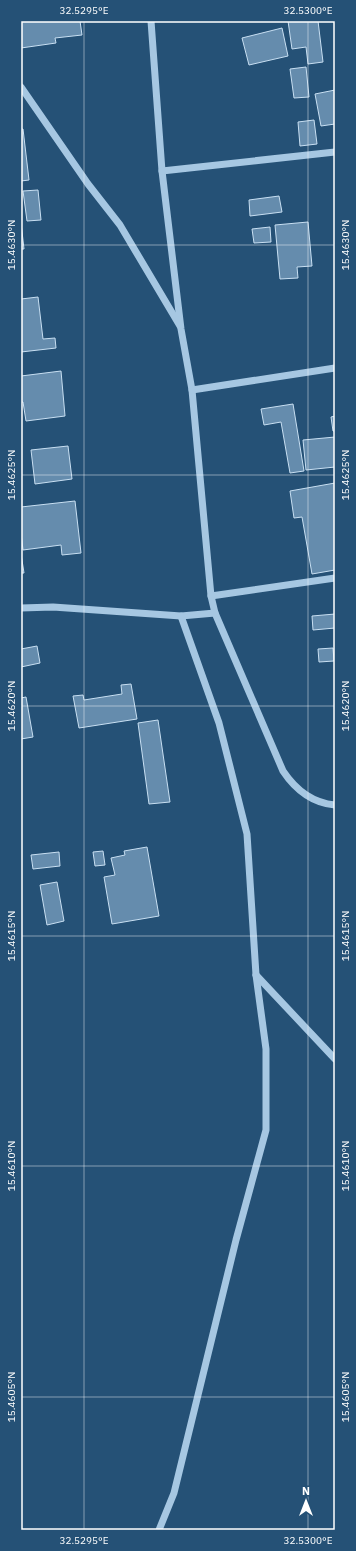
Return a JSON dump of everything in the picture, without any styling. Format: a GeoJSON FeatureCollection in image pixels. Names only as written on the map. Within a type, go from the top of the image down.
{"type":"FeatureCollection","features":[{"type":"Feature","properties":{"kind":"street"},"geometry":{"type":"LineString","coordinates":[[150,21],[162,171],[181,329],[192,390],[211,596],[215,613],[283,771],[291,783],[302,793],[315,800],[335,805]]}},
{"type":"Feature","properties":{"kind":"street"},"geometry":{"type":"LineString","coordinates":[[21,87],[84,178],[120,225],[181,329]]}},
{"type":"Feature","properties":{"kind":"street"},"geometry":{"type":"LineString","coordinates":[[162,171],[335,152]]}},
{"type":"Feature","properties":{"kind":"street"},"geometry":{"type":"LineString","coordinates":[[192,390],[335,368]]}},
{"type":"Feature","properties":{"kind":"street"},"geometry":{"type":"LineString","coordinates":[[211,596],[335,578]]}},
{"type":"Feature","properties":{"kind":"street"},"geometry":{"type":"LineString","coordinates":[[21,608],[53,607],[181,616],[215,613]]}},
{"type":"Feature","properties":{"kind":"street"},"geometry":{"type":"LineString","coordinates":[[158,1530],[174,1493],[236,1240],[266,1130],[266,1049],[256,975],[247,834],[219,723],[181,616]]}},
{"type":"Feature","properties":{"kind":"street"},"geometry":{"type":"LineString","coordinates":[[256,975],[335,1059]]}},
{"type":"Feature","properties":{"kind":"building"},"geometry":{"type":"Polygon","coordinates":[[[21,21],[80,21],[82,35],[55,38],[56,43],[21,48],[21,21]]]}},
{"type":"Feature","properties":{"kind":"building"},"geometry":{"type":"Polygon","coordinates":[[[288,21],[318,21],[323,62],[308,64],[306,47],[292,49],[288,21]]]}},
{"type":"Feature","properties":{"kind":"building"},"geometry":{"type":"Polygon","coordinates":[[[282,28],[288,56],[249,65],[242,38],[282,28]]]}},
{"type":"Feature","properties":{"kind":"building"},"geometry":{"type":"Polygon","coordinates":[[[306,67],[309,97],[294,98],[290,69],[306,67]]]}},
{"type":"Feature","properties":{"kind":"building"},"geometry":{"type":"Polygon","coordinates":[[[335,90],[335,124],[321,126],[315,94],[335,90]]]}},
{"type":"Feature","properties":{"kind":"building"},"geometry":{"type":"Polygon","coordinates":[[[314,120],[317,144],[300,146],[298,122],[314,120]]]}},
{"type":"Feature","properties":{"kind":"building"},"geometry":{"type":"Polygon","coordinates":[[[21,129],[23,129],[29,180],[21,181],[21,129]]]}},
{"type":"Feature","properties":{"kind":"building"},"geometry":{"type":"Polygon","coordinates":[[[38,190],[41,220],[27,221],[23,191],[38,190]]]}},
{"type":"Feature","properties":{"kind":"building"},"geometry":{"type":"Polygon","coordinates":[[[279,196],[282,212],[250,216],[249,200],[279,196]]]}},
{"type":"Feature","properties":{"kind":"building"},"geometry":{"type":"Polygon","coordinates":[[[308,222],[312,266],[297,267],[298,278],[280,279],[275,225],[308,222]]]}},
{"type":"Feature","properties":{"kind":"building"},"geometry":{"type":"Polygon","coordinates":[[[21,223],[24,249],[21,249],[21,223]]]}},
{"type":"Feature","properties":{"kind":"building"},"geometry":{"type":"Polygon","coordinates":[[[270,227],[271,242],[254,243],[252,229],[270,227]]]}},
{"type":"Feature","properties":{"kind":"building"},"geometry":{"type":"Polygon","coordinates":[[[38,297],[43,339],[55,338],[56,348],[21,352],[21,299],[38,297]]]}},
{"type":"Feature","properties":{"kind":"building"},"geometry":{"type":"Polygon","coordinates":[[[61,371],[65,416],[26,421],[23,402],[21,402],[21,376],[61,371]]]}},
{"type":"Feature","properties":{"kind":"building"},"geometry":{"type":"Polygon","coordinates":[[[293,404],[304,471],[290,473],[281,422],[264,425],[261,409],[293,404]]]}},
{"type":"Feature","properties":{"kind":"building"},"geometry":{"type":"Polygon","coordinates":[[[335,416],[335,431],[333,431],[331,417],[335,416]]]}},
{"type":"Feature","properties":{"kind":"building"},"geometry":{"type":"Polygon","coordinates":[[[335,437],[335,467],[306,470],[303,440],[335,437]]]}},
{"type":"Feature","properties":{"kind":"building"},"geometry":{"type":"Polygon","coordinates":[[[68,446],[72,479],[35,484],[31,450],[68,446]]]}},
{"type":"Feature","properties":{"kind":"building"},"geometry":{"type":"Polygon","coordinates":[[[335,483],[335,570],[312,574],[302,517],[294,518],[290,491],[335,483]]]}},
{"type":"Feature","properties":{"kind":"building"},"geometry":{"type":"Polygon","coordinates":[[[75,501],[81,553],[62,555],[61,545],[23,550],[21,533],[21,507],[75,501]]]}},
{"type":"Feature","properties":{"kind":"building"},"geometry":{"type":"Polygon","coordinates":[[[21,554],[24,573],[21,573],[21,554]]]}},
{"type":"Feature","properties":{"kind":"building"},"geometry":{"type":"Polygon","coordinates":[[[335,614],[335,628],[313,630],[312,616],[335,614]]]}},
{"type":"Feature","properties":{"kind":"building"},"geometry":{"type":"Polygon","coordinates":[[[37,646],[40,663],[21,667],[21,649],[37,646]]]}},
{"type":"Feature","properties":{"kind":"building"},"geometry":{"type":"Polygon","coordinates":[[[333,648],[334,661],[319,662],[318,649],[333,648]]]}},
{"type":"Feature","properties":{"kind":"building"},"geometry":{"type":"Polygon","coordinates":[[[131,684],[137,719],[79,728],[73,696],[83,695],[84,700],[122,694],[121,685],[131,684]]]}},
{"type":"Feature","properties":{"kind":"building"},"geometry":{"type":"Polygon","coordinates":[[[26,697],[33,737],[21,739],[21,698],[26,697]]]}},
{"type":"Feature","properties":{"kind":"building"},"geometry":{"type":"Polygon","coordinates":[[[158,720],[170,802],[149,804],[138,723],[158,720]]]}},
{"type":"Feature","properties":{"kind":"building"},"geometry":{"type":"Polygon","coordinates":[[[147,847],[159,916],[112,924],[104,877],[115,875],[111,858],[125,855],[124,851],[147,847]]]}},
{"type":"Feature","properties":{"kind":"building"},"geometry":{"type":"Polygon","coordinates":[[[103,851],[105,865],[95,866],[93,852],[103,851]]]}},
{"type":"Feature","properties":{"kind":"building"},"geometry":{"type":"Polygon","coordinates":[[[59,852],[60,866],[33,869],[31,855],[59,852]]]}},
{"type":"Feature","properties":{"kind":"building"},"geometry":{"type":"Polygon","coordinates":[[[57,882],[64,921],[47,925],[40,885],[57,882]]]}}]}
